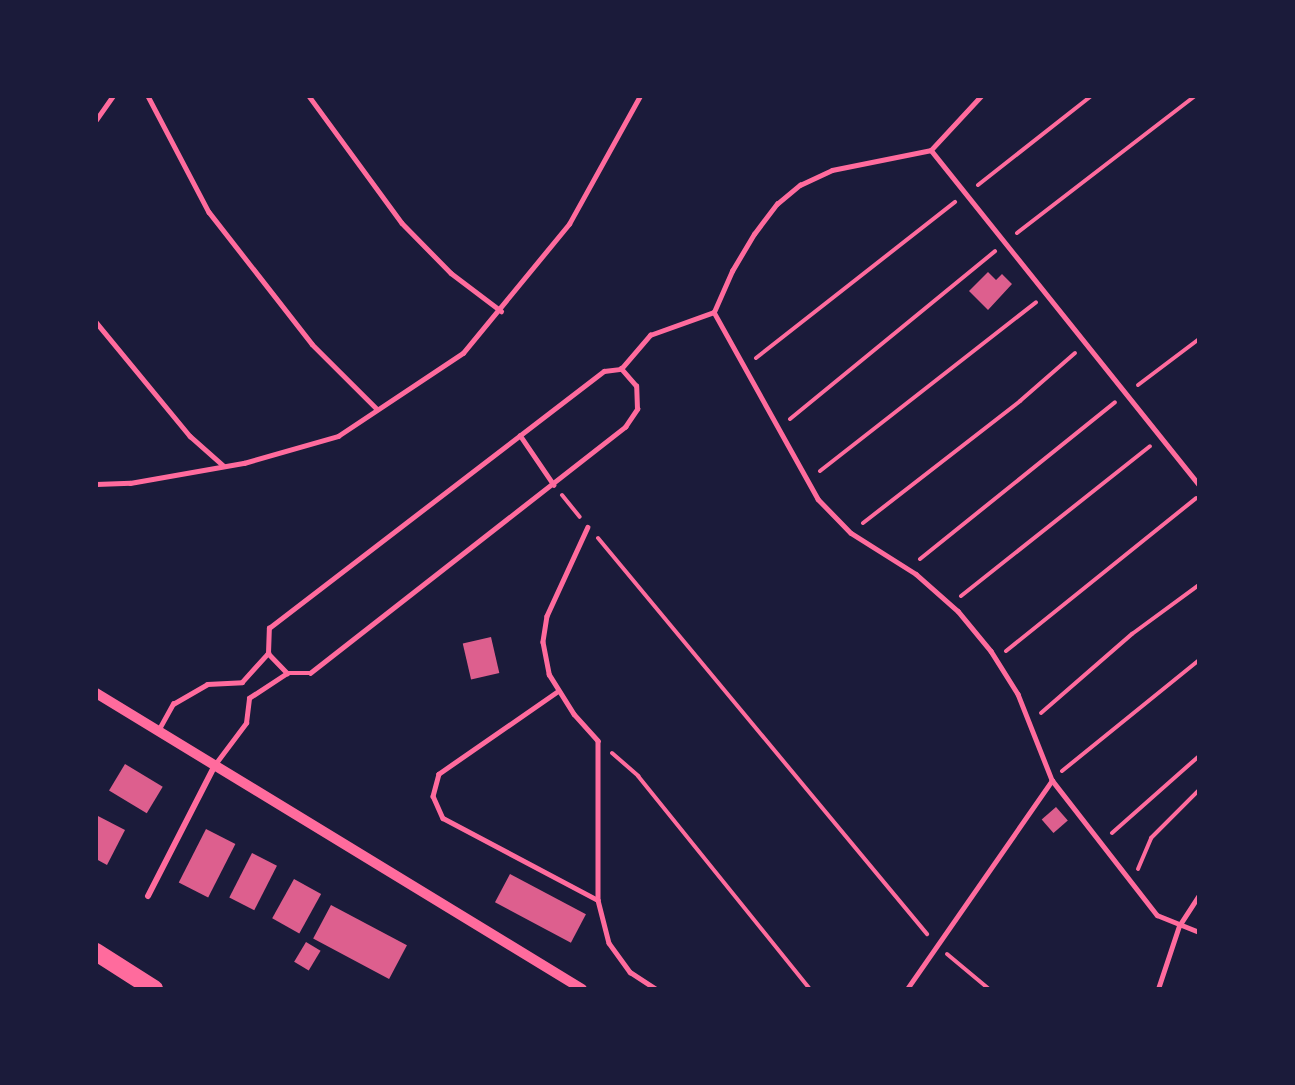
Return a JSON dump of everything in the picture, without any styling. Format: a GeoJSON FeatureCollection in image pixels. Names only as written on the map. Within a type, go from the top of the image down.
{"type":"FeatureCollection","features":[{"type":"Feature","properties":{"kind":"highway"},"geometry":{"type":"LineString","coordinates":[[96,952],[153,989]]}},
{"type":"Feature","properties":{"kind":"street"},"geometry":{"type":"LineString","coordinates":[[96,693],[216,763],[582,989]]}},
{"type":"Feature","properties":{"kind":"street"},"geometry":{"type":"LineString","coordinates":[[148,896],[216,763]]}},
{"type":"Feature","properties":{"kind":"lane"},"geometry":{"type":"LineString","coordinates":[[96,120],[113,96]]}},
{"type":"Feature","properties":{"kind":"lane"},"geometry":{"type":"LineString","coordinates":[[148,96],[209,212],[312,344],[377,409]]}},
{"type":"Feature","properties":{"kind":"lane"},"geometry":{"type":"LineString","coordinates":[[309,96],[402,223],[452,273],[501,311]]}},
{"type":"Feature","properties":{"kind":"lane"},"geometry":{"type":"LineString","coordinates":[[96,484],[130,483],[224,466],[338,436],[463,352],[501,311],[569,224],[640,96]]}},
{"type":"Feature","properties":{"kind":"lane"},"geometry":{"type":"LineString","coordinates":[[159,729],[173,704],[207,684],[242,682],[268,652],[269,628],[604,371],[621,369],[650,335],[714,312],[732,271],[754,234],[777,204],[800,185],[832,170],[931,150],[981,96]]}},
{"type":"Feature","properties":{"kind":"lane"},"geometry":{"type":"LineString","coordinates":[[931,150],[1004,244],[1087,343],[1124,395],[1199,484]]}},
{"type":"Feature","properties":{"kind":"lane"},"geometry":{"type":"LineString","coordinates":[[714,312],[807,482],[851,533],[908,569],[951,604],[996,658],[1031,722],[1052,780],[1100,844],[1157,915],[1179,926],[1199,932]]}},
{"type":"Feature","properties":{"kind":"lane"},"geometry":{"type":"LineString","coordinates":[[96,322],[190,436],[224,466]]}},
{"type":"Feature","properties":{"kind":"lane"},"geometry":{"type":"LineString","coordinates":[[216,763],[246,723],[249,698],[287,673],[310,672],[554,485],[625,427],[637,409],[636,386],[621,369]]}},
{"type":"Feature","properties":{"kind":"lane"},"geometry":{"type":"LineString","coordinates":[[520,435],[554,485]]}},
{"type":"Feature","properties":{"kind":"lane"},"geometry":{"type":"LineString","coordinates":[[588,527],[547,616],[543,642],[549,674],[559,691],[598,741],[598,900],[609,942],[630,972],[656,989]]}},
{"type":"Feature","properties":{"kind":"lane"},"geometry":{"type":"LineString","coordinates":[[268,652],[287,673]]}},
{"type":"Feature","properties":{"kind":"lane"},"geometry":{"type":"LineString","coordinates":[[559,691],[439,774],[433,796],[435,808],[444,818],[598,900]]}},
{"type":"Feature","properties":{"kind":"lane"},"geometry":{"type":"LineString","coordinates":[[907,989],[1052,780]]}},
{"type":"Feature","properties":{"kind":"lane"},"geometry":{"type":"LineString","coordinates":[[1158,989],[1179,926],[1199,895]]}},
{"type":"Feature","properties":{"kind":"path"},"geometry":{"type":"LineString","coordinates":[[744,368],[1090,96]]}},
{"type":"Feature","properties":{"kind":"path"},"geometry":{"type":"LineString","coordinates":[[777,429],[1004,244],[1195,96]]}},
{"type":"Feature","properties":{"kind":"path"},"geometry":{"type":"LineString","coordinates":[[807,482],[1046,294]]}},
{"type":"Feature","properties":{"kind":"path"},"geometry":{"type":"LineString","coordinates":[[908,569],[1018,476],[1199,339]]}},
{"type":"Feature","properties":{"kind":"path"},"geometry":{"type":"LineString","coordinates":[[851,533],[1020,402],[1087,343]]}},
{"type":"Feature","properties":{"kind":"path"},"geometry":{"type":"LineString","coordinates":[[951,604],[1160,438]]}},
{"type":"Feature","properties":{"kind":"path"},"geometry":{"type":"LineString","coordinates":[[554,485],[937,946],[988,989]]}},
{"type":"Feature","properties":{"kind":"path"},"geometry":{"type":"LineString","coordinates":[[996,658],[1199,495]]}},
{"type":"Feature","properties":{"kind":"path"},"geometry":{"type":"LineString","coordinates":[[1031,722],[1132,634],[1199,585]]}},
{"type":"Feature","properties":{"kind":"path"},"geometry":{"type":"LineString","coordinates":[[1052,780],[1199,660]]}},
{"type":"Feature","properties":{"kind":"path"},"geometry":{"type":"LineString","coordinates":[[598,741],[638,776],[810,989]]}},
{"type":"Feature","properties":{"kind":"path"},"geometry":{"type":"LineString","coordinates":[[1100,844],[1199,756]]}},
{"type":"Feature","properties":{"kind":"path"},"geometry":{"type":"LineString","coordinates":[[1132,885],[1151,838],[1199,790]]}},
{"type":"Feature","properties":{"kind":"building"},"geometry":{"type":"Polygon","coordinates":[[[988,272],[996,280],[1002,274],[1012,284],[988,310],[969,291],[988,272]]]}},
{"type":"Feature","properties":{"kind":"building"},"geometry":{"type":"Polygon","coordinates":[[[491,637],[499,673],[471,680],[463,644],[491,637]]]}},
{"type":"Feature","properties":{"kind":"building"},"geometry":{"type":"Polygon","coordinates":[[[125,764],[163,787],[147,813],[109,791],[125,764]]]}},
{"type":"Feature","properties":{"kind":"building"},"geometry":{"type":"Polygon","coordinates":[[[1056,807],[1068,821],[1053,833],[1042,819],[1056,807]]]}},
{"type":"Feature","properties":{"kind":"building"},"geometry":{"type":"Polygon","coordinates":[[[96,815],[125,830],[107,865],[96,859],[96,815]]]}},
{"type":"Feature","properties":{"kind":"building"},"geometry":{"type":"Polygon","coordinates":[[[206,829],[235,844],[208,897],[179,882],[206,829]]]}},
{"type":"Feature","properties":{"kind":"building"},"geometry":{"type":"Polygon","coordinates":[[[252,853],[277,866],[254,910],[229,898],[252,853]]]}},
{"type":"Feature","properties":{"kind":"building"},"geometry":{"type":"Polygon","coordinates":[[[510,874],[586,914],[571,943],[495,902],[510,874]]]}},
{"type":"Feature","properties":{"kind":"building"},"geometry":{"type":"Polygon","coordinates":[[[294,879],[321,894],[299,933],[272,918],[294,879]]]}},
{"type":"Feature","properties":{"kind":"building"},"geometry":{"type":"Polygon","coordinates":[[[331,905],[407,945],[389,979],[313,939],[331,905]]]}},
{"type":"Feature","properties":{"kind":"building"},"geometry":{"type":"Polygon","coordinates":[[[306,942],[321,951],[309,970],[294,962],[306,942]]]}}]}
